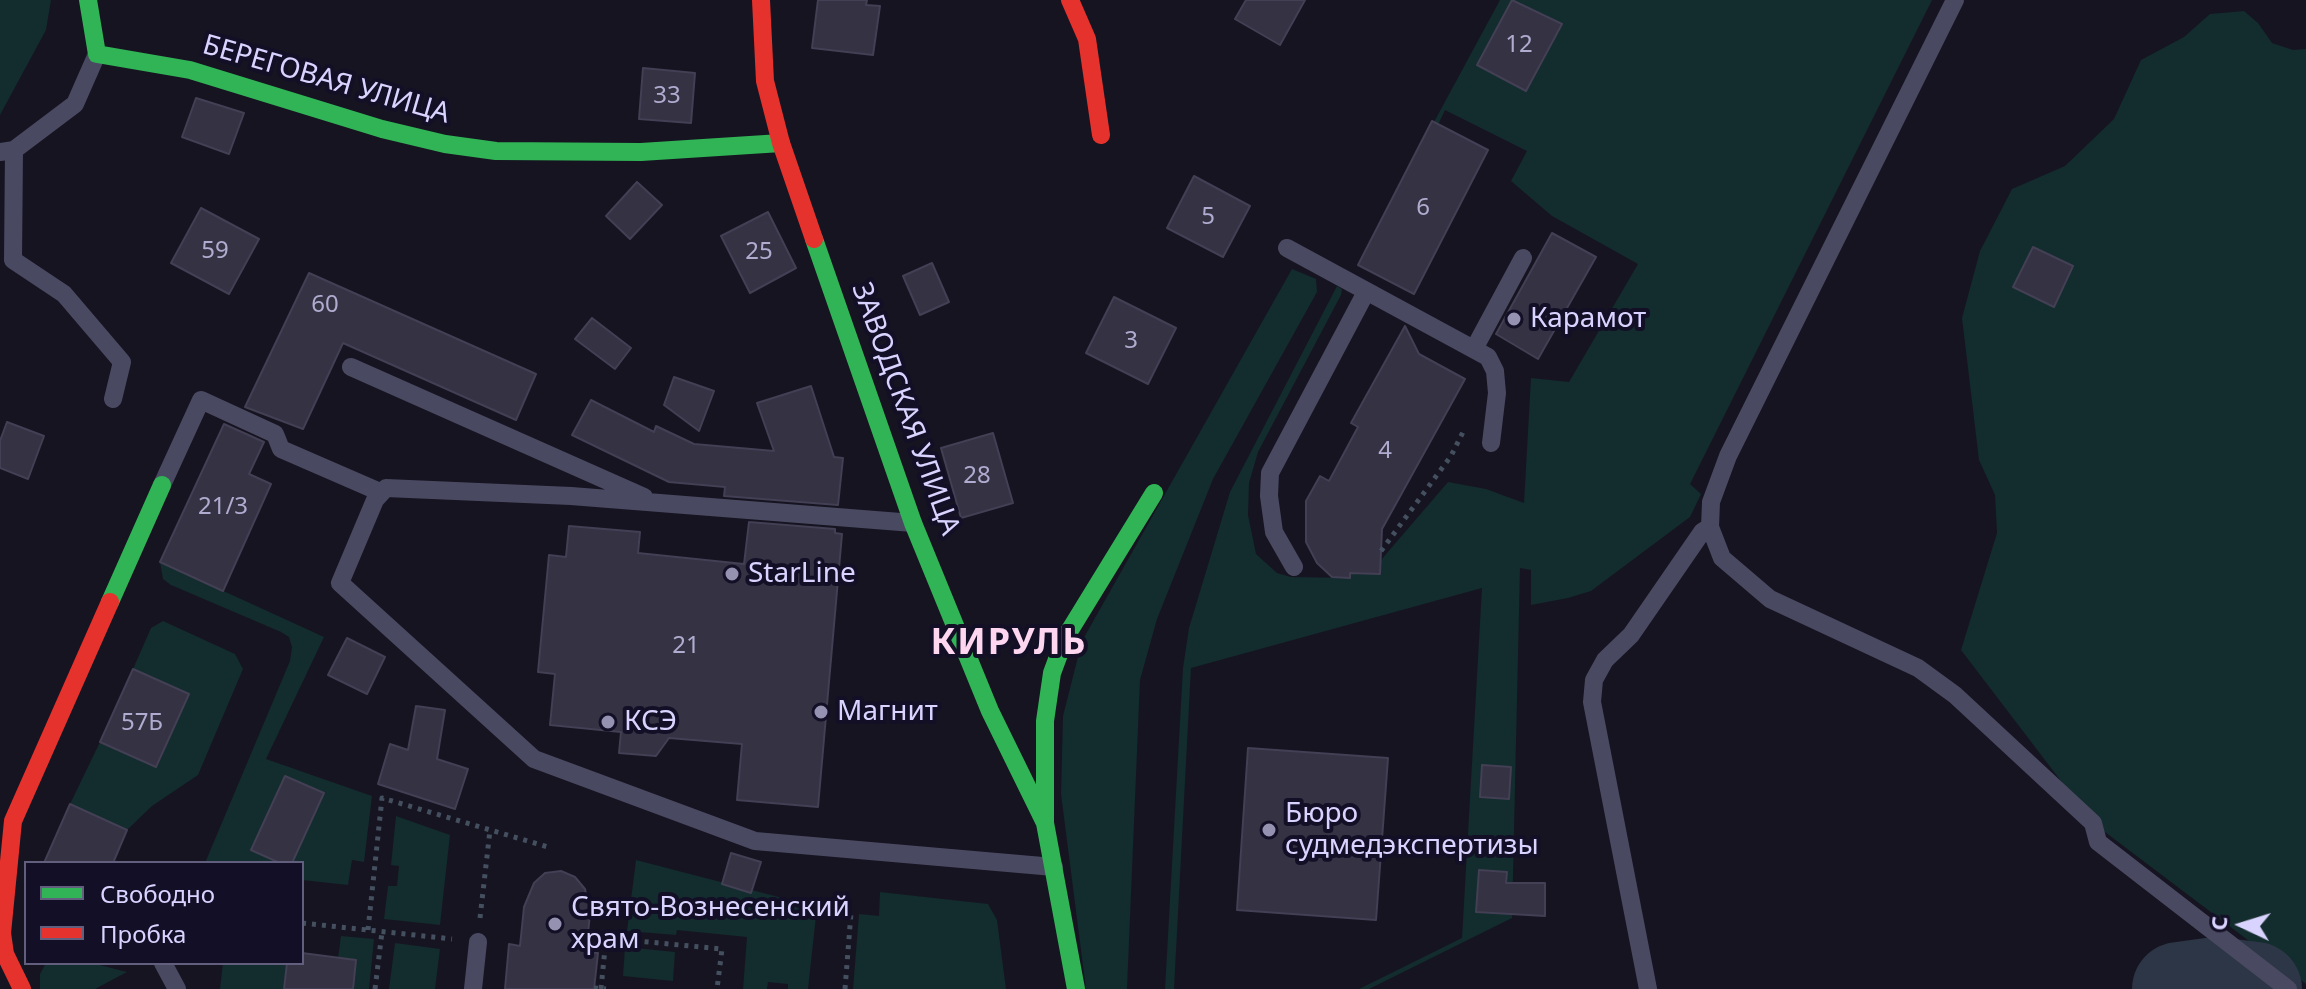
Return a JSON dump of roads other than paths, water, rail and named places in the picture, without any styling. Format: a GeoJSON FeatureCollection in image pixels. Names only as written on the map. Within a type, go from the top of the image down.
{"type":"FeatureCollection","features":[{"type":"Feature","properties":{"kind":"street"},"geometry":{"type":"LineString","coordinates":[[88,0],[97,54]]}},
{"type":"Feature","properties":{"kind":"street","name":"ЗАВОДСКАЯ УЛИЦА"},"geometry":{"type":"LineString","coordinates":[[761,0],[765,81],[781,143],[913,523],[990,711],[1045,823]]}},
{"type":"Feature","properties":{"kind":"street"},"geometry":{"type":"LineString","coordinates":[[1070,0],[1087,39],[1101,135]]}},
{"type":"Feature","properties":{"kind":"street","name":"БЕРЕГОВАЯ УЛИЦА"},"geometry":{"type":"LineString","coordinates":[[97,54],[190,70],[382,129],[483,149],[641,152],[781,143]]}},
{"type":"Feature","properties":{"kind":"street"},"geometry":{"type":"LineString","coordinates":[[22,989],[5,954],[2,933],[7,857],[21,798],[162,485]]}},
{"type":"Feature","properties":{"kind":"street"},"geometry":{"type":"LineString","coordinates":[[1076,989],[1045,823],[1045,721],[1052,673],[1065,638],[1154,493]]}},
{"type":"Feature","properties":{"kind":"lane"},"geometry":{"type":"LineString","coordinates":[[1955,0],[1728,456],[1711,502],[1710,527],[1722,558],[1770,599],[1918,668],[1955,695],[2093,823],[2098,842],[2288,989]]}},
{"type":"Feature","properties":{"kind":"lane"},"geometry":{"type":"LineString","coordinates":[[97,54],[75,104],[7,151],[6,262],[64,294],[122,362],[113,399]]}},
{"type":"Feature","properties":{"kind":"lane"},"geometry":{"type":"LineString","coordinates":[[1287,248],[1488,357],[1495,371],[1497,393],[1491,443]]}},
{"type":"Feature","properties":{"kind":"lane"},"geometry":{"type":"LineString","coordinates":[[1474,349],[1523,258]]}},
{"type":"Feature","properties":{"kind":"lane"},"geometry":{"type":"LineString","coordinates":[[1294,567],[1274,532],[1269,496],[1270,473],[1366,292]]}},
{"type":"Feature","properties":{"kind":"lane"},"geometry":{"type":"LineString","coordinates":[[351,367],[658,503]]}},
{"type":"Feature","properties":{"kind":"lane"},"geometry":{"type":"LineString","coordinates":[[162,485],[201,400],[275,434],[281,449],[380,492]]}},
{"type":"Feature","properties":{"kind":"lane"},"geometry":{"type":"LineString","coordinates":[[913,523],[658,503],[386,488],[380,492],[340,577],[342,588],[534,759],[755,841],[1054,867]]}},
{"type":"Feature","properties":{"kind":"lane"},"geometry":{"type":"LineString","coordinates":[[1648,989],[1592,702],[1594,680],[1605,660],[1631,635],[1702,532],[1710,527]]}},
{"type":"Feature","properties":{"kind":"lane"},"geometry":{"type":"LineString","coordinates":[[2,933],[24,934]]}},
{"type":"Feature","properties":{"kind":"lane"},"geometry":{"type":"LineString","coordinates":[[473,989],[478,942]]}},
{"type":"Feature","properties":{"kind":"lane"},"geometry":{"type":"LineString","coordinates":[[164,965],[177,989]]}},
{"type":"Feature","properties":{"kind":"place","name":"Карамот"},"geometry":{"type":"Point","coordinates":[1514,319]}},
{"type":"Feature","properties":{"kind":"place","name":"StarLine"},"geometry":{"type":"Point","coordinates":[732,574]}},
{"type":"Feature","properties":{"kind":"place","name":"Магнит"},"geometry":{"type":"Point","coordinates":[821,712]}},
{"type":"Feature","properties":{"kind":"place","name":"КСЭ"},"geometry":{"type":"Point","coordinates":[608,722]}},
{"type":"Feature","properties":{"kind":"place","name":"Бюро судмедэкспертизы"},"geometry":{"type":"Point","coordinates":[1269,830]}},
{"type":"Feature","properties":{"kind":"place","name":"Свято-Вознесенский храм"},"geometry":{"type":"Point","coordinates":[555,924]}},
{"type":"Feature","properties":{"kind":"district","name":"КИРУЛЬ"},"geometry":{"type":"Point","coordinates":[1009,644]}}]}
